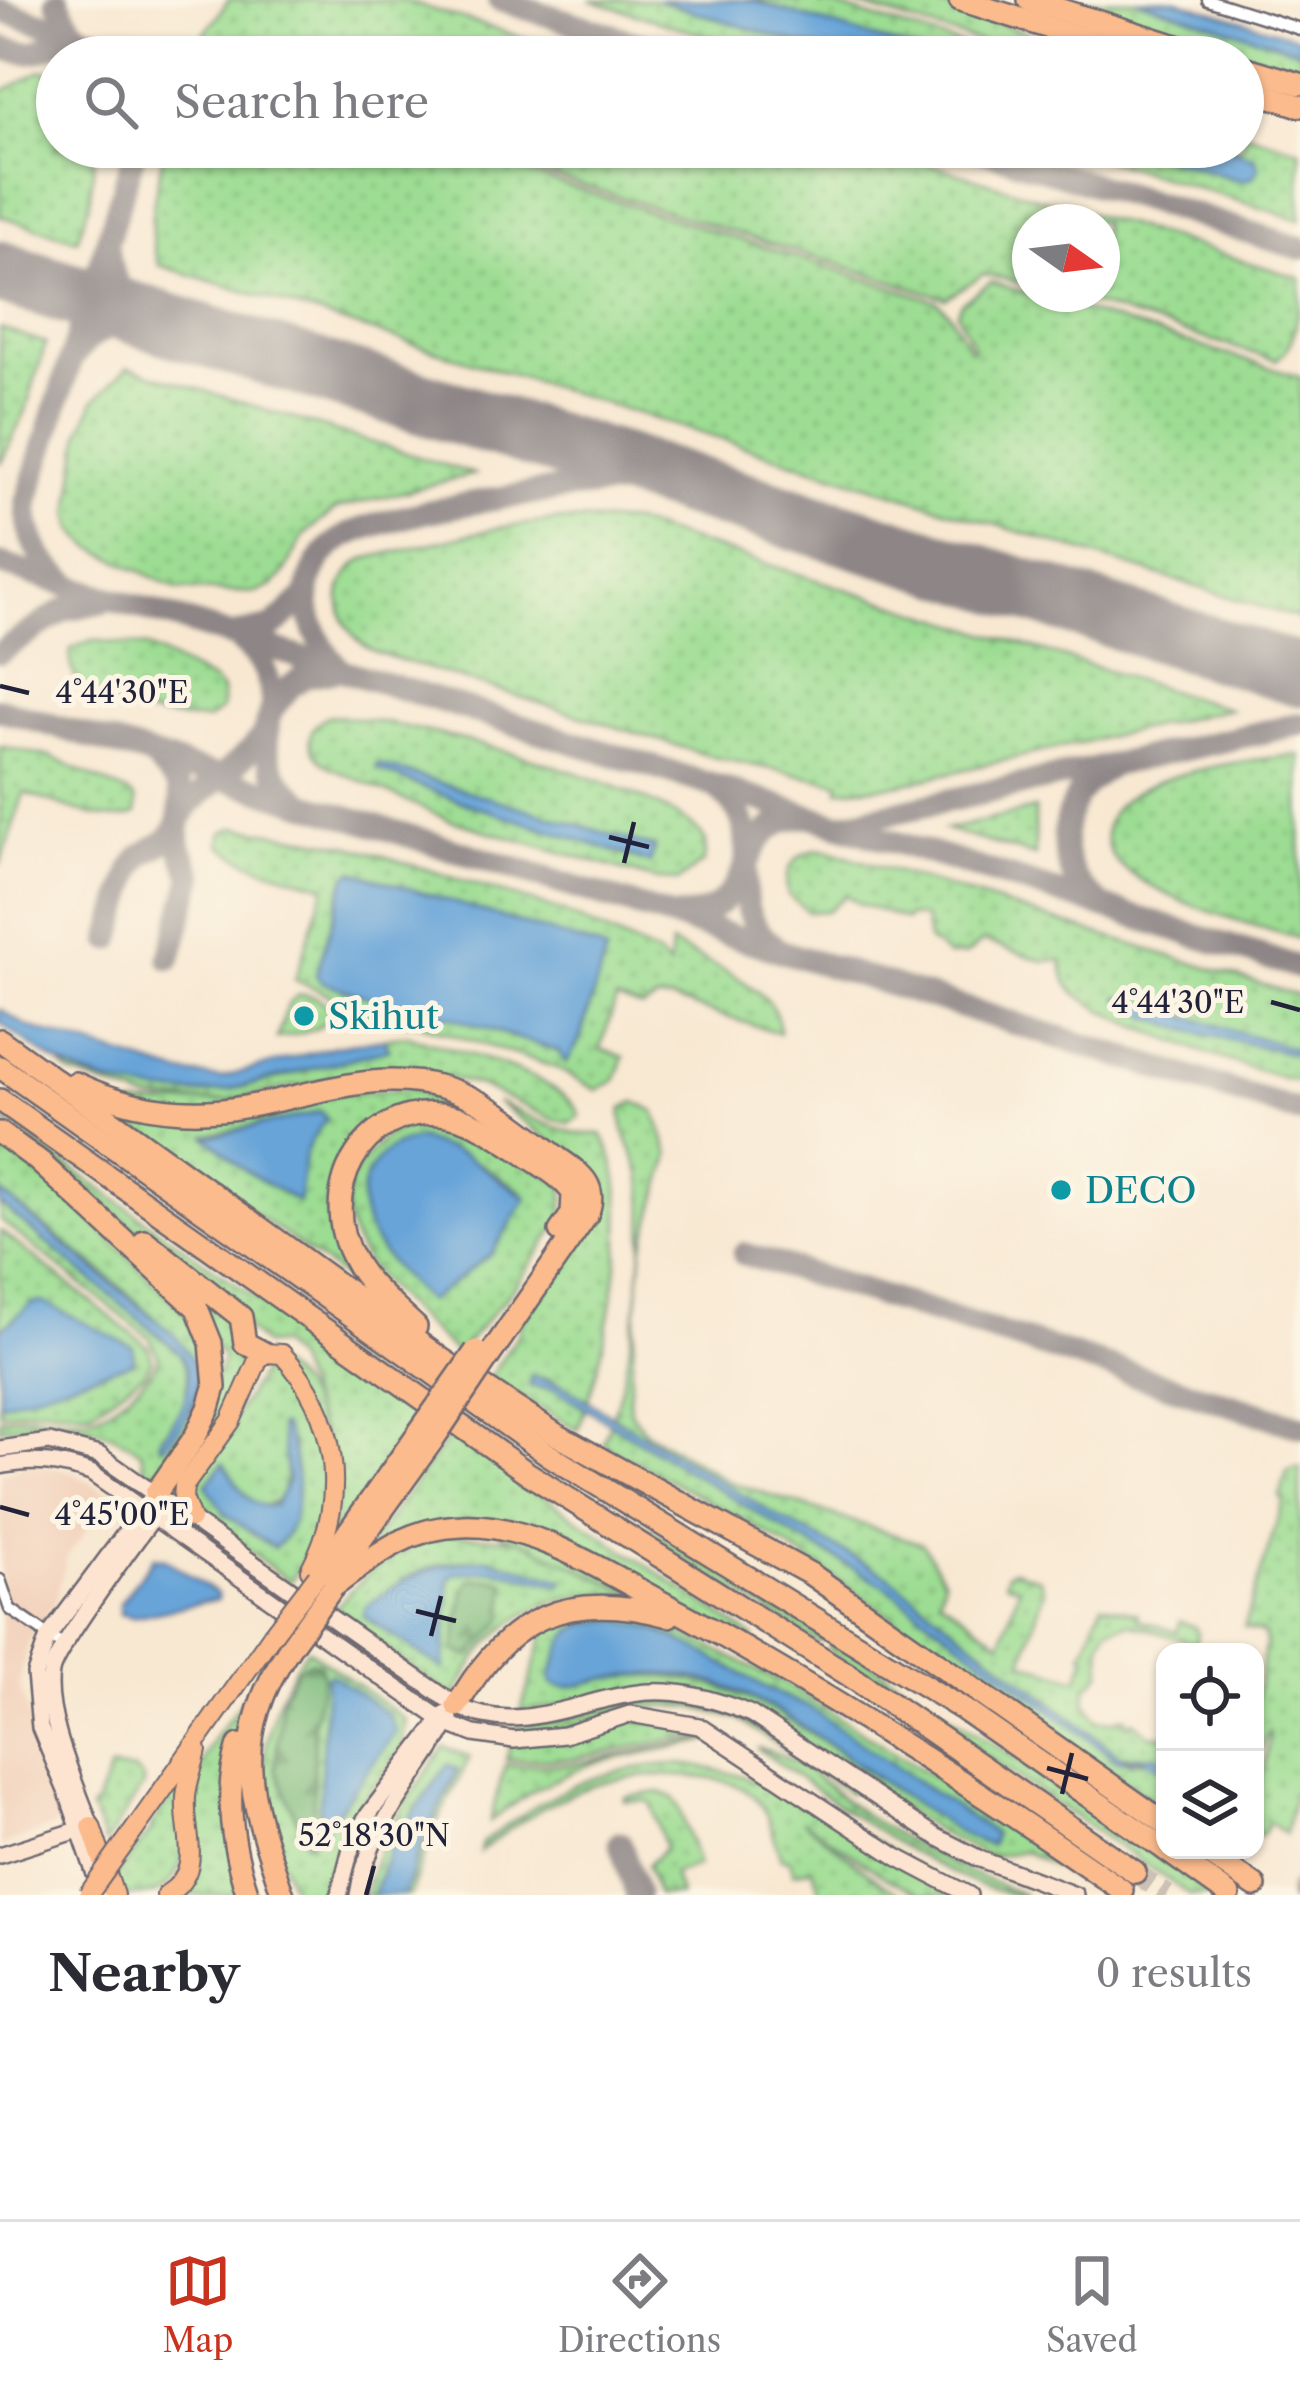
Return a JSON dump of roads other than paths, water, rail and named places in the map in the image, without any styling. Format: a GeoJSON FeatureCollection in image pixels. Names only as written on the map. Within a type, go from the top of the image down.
{"type":"FeatureCollection","features":[{"type":"Feature","properties":{"kind":"highway"},"geometry":{"type":"LineString","coordinates":[[960,0],[1076,36]]}},
{"type":"Feature","properties":{"kind":"highway"},"geometry":{"type":"LineString","coordinates":[[1029,0],[1145,36]]}},
{"type":"Feature","properties":{"kind":"highway"},"geometry":{"type":"LineString","coordinates":[[1264,73],[1300,84]]}},
{"type":"Feature","properties":{"kind":"highway"},"geometry":{"type":"LineString","coordinates":[[1264,95],[1300,106]]}},
{"type":"Feature","properties":{"kind":"highway"},"geometry":{"type":"LineString","coordinates":[[4,1052],[94,1109],[489,1390],[557,1435],[812,1575],[1156,1817]]}},
{"type":"Feature","properties":{"kind":"highway"},"geometry":{"type":"LineString","coordinates":[[4,1052],[94,1092],[164,1110],[244,1108],[351,1082],[383,1080],[442,1088],[492,1108],[584,1177],[592,1196],[587,1215],[425,1436],[345,1562],[320,1578],[281,1641],[250,1738],[248,1773],[280,1885]]}},
{"type":"Feature","properties":{"kind":"highway"},"geometry":{"type":"LineString","coordinates":[[4,1052],[549,1455],[964,1710],[1156,1844]]}},
{"type":"Feature","properties":{"kind":"highway"},"geometry":{"type":"LineString","coordinates":[[0,1100],[530,1474],[852,1677],[1128,1881],[699,1622],[549,1546],[479,1526],[438,1528],[401,1539],[320,1578]]}},
{"type":"Feature","properties":{"kind":"highway"},"geometry":{"type":"LineString","coordinates":[[482,1355],[572,1214],[573,1192],[560,1178],[478,1124],[440,1114],[402,1118],[373,1135],[350,1161],[339,1192],[343,1238],[371,1283],[489,1390]]}},
{"type":"Feature","properties":{"kind":"highway"},"geometry":{"type":"LineString","coordinates":[[0,1133],[241,1317],[245,1343],[264,1353]]}},
{"type":"Feature","properties":{"kind":"highway"},"geometry":{"type":"LineString","coordinates":[[34,1158],[197,1308],[212,1343],[214,1387],[202,1423],[172,1469],[144,1499]]}},
{"type":"Feature","properties":{"kind":"highway"},"geometry":{"type":"LineString","coordinates":[[448,1716],[507,1636],[547,1617],[590,1605],[625,1605],[699,1622]]}},
{"type":"Feature","properties":{"kind":"highway"},"geometry":{"type":"LineString","coordinates":[[248,1895],[233,1839],[231,1799],[238,1748],[260,1701]]}},
{"type":"Feature","properties":{"kind":"highway"},"geometry":{"type":"LineString","coordinates":[[1178,1859],[1229,1895]]}},
{"type":"Feature","properties":{"kind":"highway"},"geometry":{"type":"LineString","coordinates":[[1216,1859],[1256,1886]]}},
{"type":"Feature","properties":{"kind":"main road"},"geometry":{"type":"LineString","coordinates":[[88,1895],[102,1885],[199,1739],[281,1641],[293,1606],[320,1578],[333,1502],[332,1449],[317,1404],[282,1354],[264,1353],[254,1366],[231,1420],[184,1486],[191,1519]]}},
{"type":"Feature","properties":{"kind":"main road"},"geometry":{"type":"LineString","coordinates":[[166,1895],[181,1883],[191,1862],[186,1794],[199,1739]]}},
{"type":"Feature","properties":{"kind":"main road"},"geometry":{"type":"LineString","coordinates":[[86,1828],[114,1895]]}},
{"type":"Feature","properties":{"kind":"main road"},"geometry":{"type":"LineString","coordinates":[[74,1895],[102,1885]]}},
{"type":"Feature","properties":{"kind":"street"},"geometry":{"type":"LineString","coordinates":[[1208,0],[1300,28]]}},
{"type":"Feature","properties":{"kind":"street"},"geometry":{"type":"LineString","coordinates":[[0,1449],[49,1442],[99,1454],[175,1534],[474,1734],[514,1740],[564,1735],[630,1714],[699,1726],[897,1857],[969,1895]]}},
{"type":"Feature","properties":{"kind":"street"},"geometry":{"type":"LineString","coordinates":[[0,1466],[25,1461],[71,1466],[191,1519],[448,1716],[520,1718],[641,1693],[688,1694],[724,1703],[751,1714],[937,1837],[980,1859],[1075,1895]]}},
{"type":"Feature","properties":{"kind":"street"},"geometry":{"type":"LineString","coordinates":[[102,1885],[50,1693],[55,1641],[144,1499]]}},
{"type":"Feature","properties":{"kind":"street"},"geometry":{"type":"LineString","coordinates":[[55,1641],[137,1543],[144,1499]]}},
{"type":"Feature","properties":{"kind":"street"},"geometry":{"type":"LineString","coordinates":[[137,1543],[175,1534]]}},
{"type":"Feature","properties":{"kind":"street"},"geometry":{"type":"LineString","coordinates":[[0,1580],[10,1609],[55,1641]]}},
{"type":"Feature","properties":{"kind":"street"},"geometry":{"type":"LineString","coordinates":[[339,1895],[350,1852],[365,1820],[448,1716]]}},
{"type":"Feature","properties":{"kind":"street"},"geometry":{"type":"LineString","coordinates":[[358,1895],[380,1825],[448,1716]]}},
{"type":"Feature","properties":{"kind":"street"},"geometry":{"type":"LineString","coordinates":[[0,1855],[86,1828]]}},
{"type":"Feature","properties":{"kind":"water"},"geometry":{"type":"Polygon","coordinates":[[[657,0],[751,0],[867,36],[773,36],[657,0]]]}},
{"type":"Feature","properties":{"kind":"water"},"geometry":{"type":"Polygon","coordinates":[[[1137,0],[1176,0],[1300,38],[1300,51],[1137,0]]]}},
{"type":"Feature","properties":{"kind":"water"},"geometry":{"type":"Polygon","coordinates":[[[1199,168],[1259,168],[1252,178],[1241,181],[1199,168]]]}},
{"type":"Feature","properties":{"kind":"water"},"geometry":{"type":"Polygon","coordinates":[[[378,764],[655,848],[650,863],[456,800],[376,769],[378,764]]]}},
{"type":"Feature","properties":{"kind":"water"},"geometry":{"type":"Polygon","coordinates":[[[353,871],[606,953],[579,1042],[566,1063],[558,1051],[321,982],[316,975],[346,876],[353,871]]]}},
{"type":"Feature","properties":{"kind":"water"},"geometry":{"type":"Polygon","coordinates":[[[1121,997],[1282,1045],[1300,1051],[1300,1056],[1181,1028],[1136,1011],[1121,997]]]}},
{"type":"Feature","properties":{"kind":"water"},"geometry":{"type":"Polygon","coordinates":[[[0,1009],[28,1027],[179,1073],[220,1078],[336,1046],[384,1039],[389,1049],[225,1091],[164,1093],[122,1087],[64,1066],[0,1023],[0,1009]]]}},
{"type":"Feature","properties":{"kind":"water"},"geometry":{"type":"Polygon","coordinates":[[[321,1112],[327,1119],[307,1150],[298,1202],[245,1171],[207,1137],[321,1112]]]}},
{"type":"Feature","properties":{"kind":"water"},"geometry":{"type":"Polygon","coordinates":[[[419,1139],[465,1155],[527,1198],[492,1253],[428,1302],[374,1241],[362,1205],[363,1186],[376,1161],[392,1147],[419,1139]]]}},
{"type":"Feature","properties":{"kind":"water"},"geometry":{"type":"Polygon","coordinates":[[[0,1192],[184,1347],[192,1361],[196,1390],[186,1418],[164,1447],[159,1441],[181,1410],[188,1388],[179,1352],[0,1204],[0,1192]]]}},
{"type":"Feature","properties":{"kind":"water"},"geometry":{"type":"Polygon","coordinates":[[[43,1302],[133,1347],[134,1362],[0,1404],[0,1330],[32,1303],[43,1302]]]}},
{"type":"Feature","properties":{"kind":"water"},"geometry":{"type":"Polygon","coordinates":[[[530,1376],[562,1385],[773,1514],[887,1575],[1116,1753],[1125,1758],[1156,1755],[1156,1766],[1142,1758],[1118,1761],[884,1585],[556,1390],[530,1386],[530,1376]]]}},
{"type":"Feature","properties":{"kind":"water"},"geometry":{"type":"Polygon","coordinates":[[[279,1426],[289,1439],[297,1490],[291,1523],[274,1548],[226,1515],[206,1485],[223,1463],[251,1500],[275,1505],[288,1480],[279,1426]]]}},
{"type":"Feature","properties":{"kind":"water"},"geometry":{"type":"Polygon","coordinates":[[[154,1557],[165,1559],[218,1599],[132,1617],[120,1614],[119,1605],[154,1557]]]}},
{"type":"Feature","properties":{"kind":"water"},"geometry":{"type":"Polygon","coordinates":[[[491,1559],[564,1580],[560,1585],[495,1570],[453,1574],[444,1670],[363,1616],[365,1607],[409,1578],[455,1563],[491,1559]]]}},
{"type":"Feature","properties":{"kind":"water"},"geometry":{"type":"Polygon","coordinates":[[[616,1620],[667,1635],[809,1707],[994,1834],[991,1845],[958,1831],[770,1707],[714,1683],[652,1674],[574,1686],[552,1684],[550,1678],[570,1633],[587,1624],[616,1620]]]}},
{"type":"Feature","properties":{"kind":"water"},"geometry":{"type":"Polygon","coordinates":[[[331,1674],[389,1715],[396,1732],[320,1835],[313,1831],[319,1819],[326,1677],[331,1674]]]}},
{"type":"Feature","properties":{"kind":"water"},"geometry":{"type":"Polygon","coordinates":[[[448,1764],[458,1770],[422,1842],[404,1895],[373,1895],[392,1844],[448,1764]]]}},
{"type":"Feature","properties":{"kind":"tunnel"},"geometry":{"type":"LineString","coordinates":[[1135,1872],[1167,1895]]}},
{"type":"Feature","properties":{"kind":"place","name":"Skihut"},"geometry":{"type":"Point","coordinates":[304,1016]}},
{"type":"Feature","properties":{"kind":"place","name":"DECO"},"geometry":{"type":"Point","coordinates":[1061,1190]}}]}
